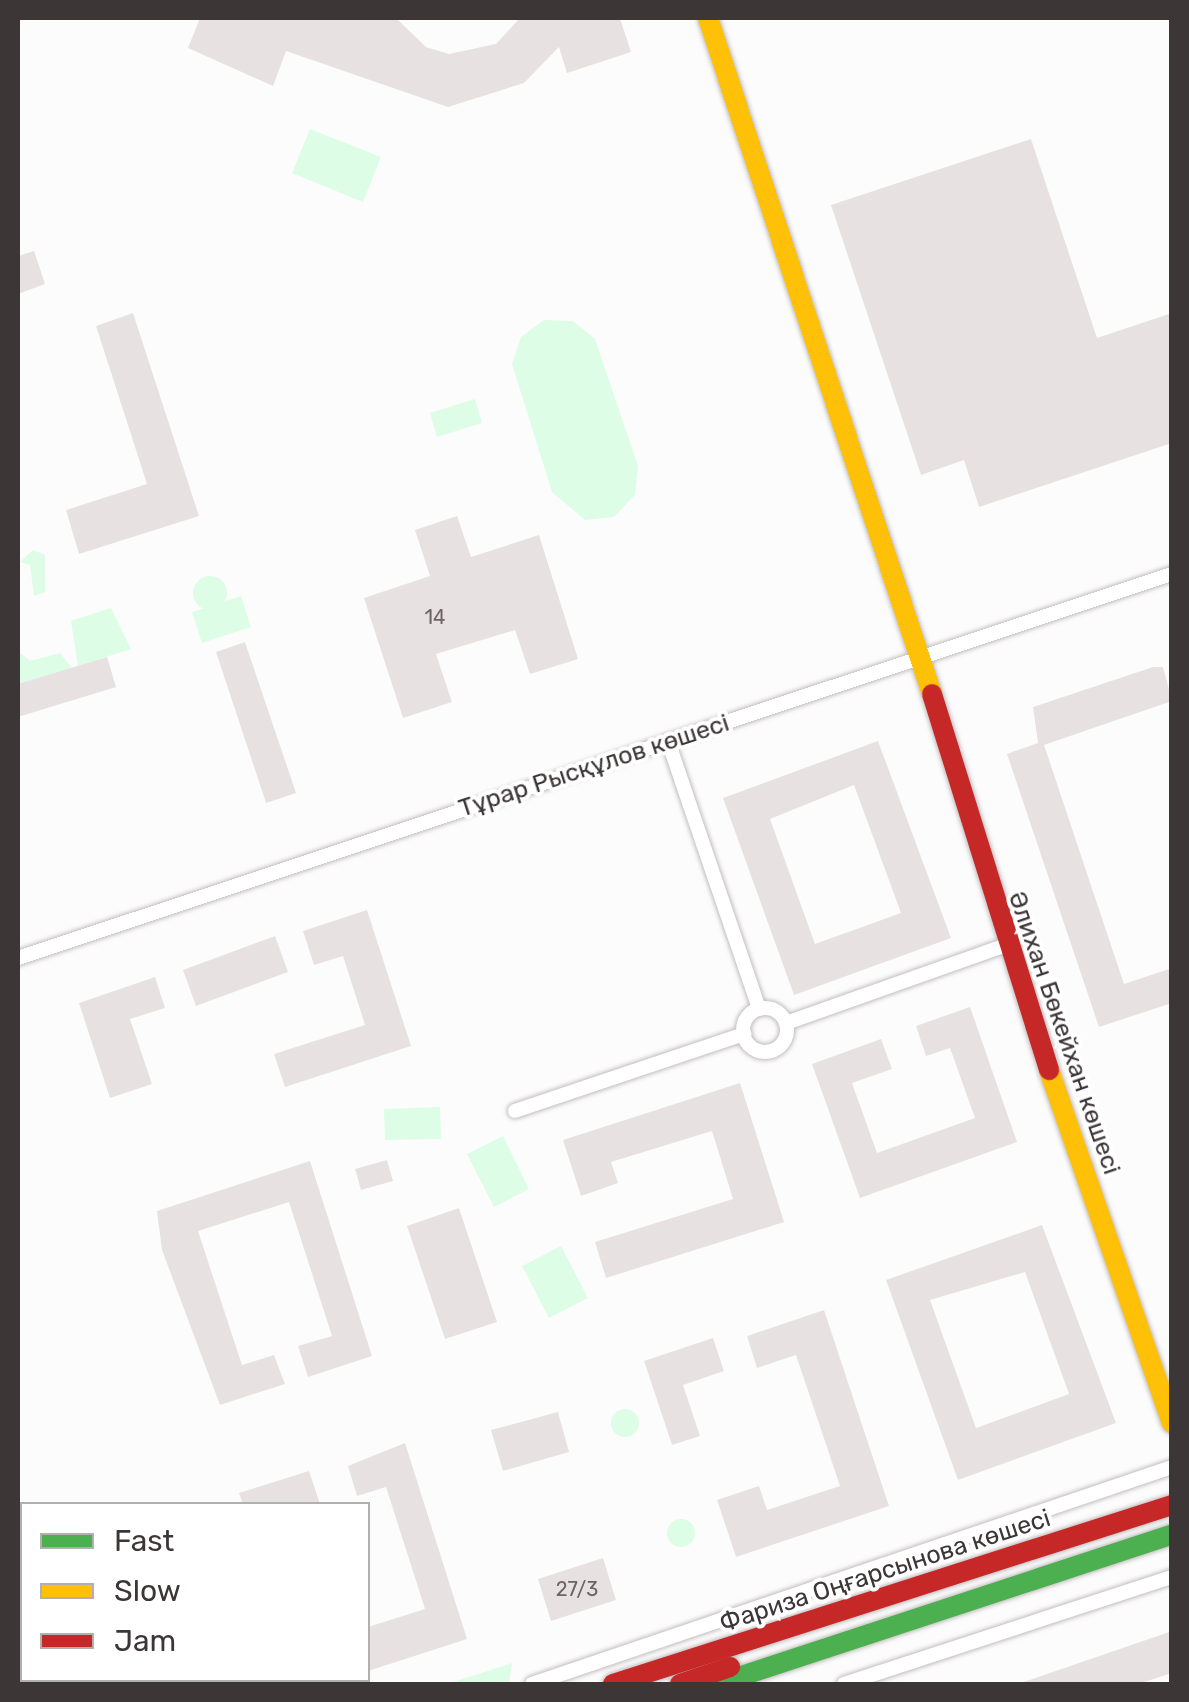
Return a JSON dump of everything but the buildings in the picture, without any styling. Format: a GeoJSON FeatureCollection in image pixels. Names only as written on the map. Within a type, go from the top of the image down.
{"type":"FeatureCollection","features":[{"type":"Feature","properties":{"kind":"street","name":"Әлихан Бөкейхан көшесі"},"geometry":{"type":"LineString","coordinates":[[708,18],[920,656],[1006,946],[1172,1423]]}},
{"type":"Feature","properties":{"kind":"street","name":"Тұрар Рысқұлов көшесі"},"geometry":{"type":"LineString","coordinates":[[18,958],[1172,574]]}},
{"type":"Feature","properties":{"kind":"street"},"geometry":{"type":"LineString","coordinates":[[668,741],[759,1009],[786,1024]]}},
{"type":"Feature","properties":{"kind":"street"},"geometry":{"type":"LineString","coordinates":[[744,1034],[771,1051],[786,1024],[1006,946]]}},
{"type":"Feature","properties":{"kind":"street"},"geometry":{"type":"LineString","coordinates":[[516,1111],[744,1034],[759,1009]]}},
{"type":"Feature","properties":{"kind":"street"},"geometry":{"type":"LineString","coordinates":[[532,1684],[1172,1467]]}},
{"type":"Feature","properties":{"kind":"street","name":"Фариза Оңғарсынова көшесі"},"geometry":{"type":"LineString","coordinates":[[613,1684],[1172,1506]]}},
{"type":"Feature","properties":{"kind":"street"},"geometry":{"type":"LineString","coordinates":[[1021,1584],[1009,1578],[1172,1523]]}},
{"type":"Feature","properties":{"kind":"street"},"geometry":{"type":"LineString","coordinates":[[717,1684],[1172,1534]]}},
{"type":"Feature","properties":{"kind":"street"},"geometry":{"type":"LineString","coordinates":[[844,1684],[869,1681],[1172,1577]]}},
{"type":"Feature","properties":{"kind":"street"},"geometry":{"type":"LineString","coordinates":[[680,1684],[944,1591],[910,1590]]}},
{"type":"Feature","properties":{"kind":"green space"},"geometry":{"type":"Polygon","coordinates":[[[310,129],[381,157],[363,202],[292,173],[310,129]]]}},
{"type":"Feature","properties":{"kind":"green space"},"geometry":{"type":"Polygon","coordinates":[[[544,320],[573,321],[595,339],[638,466],[635,495],[614,517],[585,520],[552,492],[512,364],[521,337],[544,320]]]}},
{"type":"Feature","properties":{"kind":"green space"},"geometry":{"type":"Polygon","coordinates":[[[475,399],[482,423],[437,437],[430,413],[475,399]]]}},
{"type":"Feature","properties":{"kind":"green space"},"geometry":{"type":"Polygon","coordinates":[[[33,550],[45,555],[45,592],[34,596],[30,565],[20,562],[33,550]]]}},
{"type":"Feature","properties":{"kind":"green space"},"geometry":{"type":"Polygon","coordinates":[[[210,576],[222,581],[227,593],[222,605],[210,610],[198,605],[193,593],[198,581],[210,576]]]}},
{"type":"Feature","properties":{"kind":"green space"},"geometry":{"type":"Polygon","coordinates":[[[241,596],[251,627],[202,643],[192,612],[241,596]]]}},
{"type":"Feature","properties":{"kind":"green space"},"geometry":{"type":"Polygon","coordinates":[[[111,608],[131,649],[78,666],[71,621],[111,608]]]}},
{"type":"Feature","properties":{"kind":"green space"},"geometry":{"type":"Polygon","coordinates":[[[18,651],[30,661],[60,653],[72,668],[18,684],[18,651]]]}},
{"type":"Feature","properties":{"kind":"green space"},"geometry":{"type":"Polygon","coordinates":[[[440,1107],[441,1139],[385,1140],[384,1109],[440,1107]]]}},
{"type":"Feature","properties":{"kind":"green space"},"geometry":{"type":"Polygon","coordinates":[[[503,1136],[529,1189],[494,1207],[467,1154],[503,1136]]]}},
{"type":"Feature","properties":{"kind":"green space"},"geometry":{"type":"Polygon","coordinates":[[[561,1246],[588,1298],[549,1318],[522,1266],[561,1246]]]}},
{"type":"Feature","properties":{"kind":"green space"},"geometry":{"type":"Polygon","coordinates":[[[625,1409],[635,1413],[639,1423],[635,1433],[625,1437],[615,1433],[611,1423],[615,1413],[625,1409]]]}},
{"type":"Feature","properties":{"kind":"green space"},"geometry":{"type":"Polygon","coordinates":[[[681,1519],[691,1523],[695,1533],[691,1543],[681,1547],[671,1543],[667,1533],[671,1523],[681,1519]]]}},
{"type":"Feature","properties":{"kind":"green space"},"geometry":{"type":"Polygon","coordinates":[[[512,1663],[509,1684],[447,1684],[512,1663]]]}},
{"type":"Feature","properties":{"kind":"traffic: fast"},"geometry":{"type":"LineString","coordinates":[[717,1684],[1172,1534]]}},
{"type":"Feature","properties":{"kind":"traffic: slow"},"geometry":{"type":"LineString","coordinates":[[708,18],[932,694]]}},
{"type":"Feature","properties":{"kind":"traffic: slow"},"geometry":{"type":"LineString","coordinates":[[1049,1070],[1172,1423]]}},
{"type":"Feature","properties":{"kind":"traffic: jam"},"geometry":{"type":"LineString","coordinates":[[932,694],[1049,1070]]}},
{"type":"Feature","properties":{"kind":"traffic: jam"},"geometry":{"type":"LineString","coordinates":[[613,1684],[1172,1505]]}},
{"type":"Feature","properties":{"kind":"traffic: jam"},"geometry":{"type":"LineString","coordinates":[[680,1684],[730,1667]]}}]}
